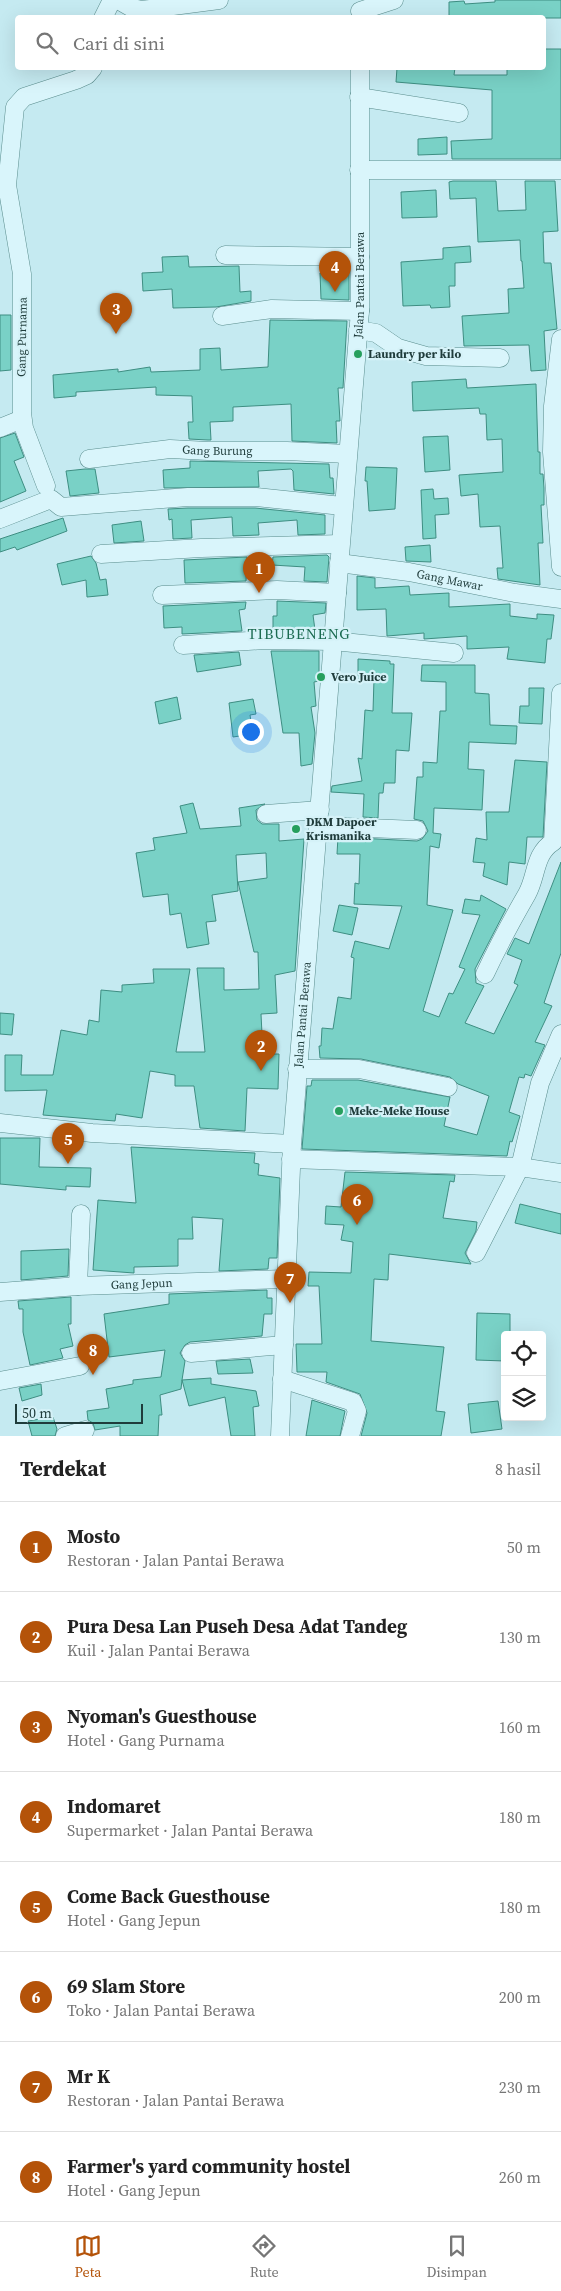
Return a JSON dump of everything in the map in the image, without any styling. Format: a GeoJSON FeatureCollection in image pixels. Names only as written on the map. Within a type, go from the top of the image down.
{"type":"FeatureCollection","features":[{"type":"Feature","properties":{"kind":"street"},"geometry":{"type":"LineString","coordinates":[[104,15],[112,0]]}},
{"type":"Feature","properties":{"kind":"street"},"geometry":{"type":"LineString","coordinates":[[118,0],[132,8],[142,10],[207,1]]}},
{"type":"Feature","properties":{"kind":"street"},"geometry":{"type":"LineString","coordinates":[[360,9],[394,0]]}},
{"type":"Feature","properties":{"kind":"street","name":"Gang Purnama"},"geometry":{"type":"LineString","coordinates":[[46,486],[22,419],[22,274],[3,185],[12,123],[18,101],[34,93],[76,80],[87,75],[91,70]]}},
{"type":"Feature","properties":{"kind":"street","name":"Jalan Pantai Berawa"},"geometry":{"type":"LineString","coordinates":[[280,1436],[291,1152],[320,818],[342,506],[360,311],[360,70]]}},
{"type":"Feature","properties":{"kind":"street"},"geometry":{"type":"LineString","coordinates":[[360,97],[459,112]]}},
{"type":"Feature","properties":{"kind":"street"},"geometry":{"type":"LineString","coordinates":[[359,170],[561,170]]}},
{"type":"Feature","properties":{"kind":"street"},"geometry":{"type":"LineString","coordinates":[[225,255],[360,257]]}},
{"type":"Feature","properties":{"kind":"street"},"geometry":{"type":"LineString","coordinates":[[222,316],[272,309],[360,311]]}},
{"type":"Feature","properties":{"kind":"street"},"geometry":{"type":"LineString","coordinates":[[358,330],[376,333],[398,348],[426,356],[500,358]]}},
{"type":"Feature","properties":{"kind":"street"},"geometry":{"type":"LineString","coordinates":[[561,341],[553,406],[552,452],[561,567]]}},
{"type":"Feature","properties":{"kind":"street"},"geometry":{"type":"LineString","coordinates":[[0,428],[22,419]]}},
{"type":"Feature","properties":{"kind":"street","name":"Gang Burung"},"geometry":{"type":"LineString","coordinates":[[89,459],[170,449],[347,454]]}},
{"type":"Feature","properties":{"kind":"street"},"geometry":{"type":"LineString","coordinates":[[0,519],[51,499],[61,507],[188,497],[256,497],[342,506]]}},
{"type":"Feature","properties":{"kind":"street"},"geometry":{"type":"LineString","coordinates":[[101,554],[201,548],[340,544]]}},
{"type":"Feature","properties":{"kind":"street","name":"Gang Mawar"},"geometry":{"type":"LineString","coordinates":[[339,563],[410,572],[515,593],[561,599]]}},
{"type":"Feature","properties":{"kind":"street"},"geometry":{"type":"LineString","coordinates":[[162,595],[276,590],[337,592]]}},
{"type":"Feature","properties":{"kind":"street"},"geometry":{"type":"LineString","coordinates":[[183,644],[265,640],[333,641],[454,653]]}},
{"type":"Feature","properties":{"kind":"street"},"geometry":{"type":"LineString","coordinates":[[485,974],[518,907],[529,890],[542,852],[553,842],[561,693]]}},
{"type":"Feature","properties":{"kind":"street"},"geometry":{"type":"LineString","coordinates":[[266,814],[320,818],[417,830]]}},
{"type":"Feature","properties":{"kind":"street"},"geometry":{"type":"LineString","coordinates":[[476,1253],[520,1166],[540,1083],[561,1034]]}},
{"type":"Feature","properties":{"kind":"street"},"geometry":{"type":"LineString","coordinates":[[297,1069],[359,1069],[448,1088]]}},
{"type":"Feature","properties":{"kind":"street"},"geometry":{"type":"LineString","coordinates":[[0,1123],[291,1152],[520,1166],[561,1173]]}},
{"type":"Feature","properties":{"kind":"street"},"geometry":{"type":"LineString","coordinates":[[78,1286],[81,1214]]}},
{"type":"Feature","properties":{"kind":"street","name":"Gang Jepun"},"geometry":{"type":"LineString","coordinates":[[0,1292],[78,1286],[285,1279]]}},
{"type":"Feature","properties":{"kind":"street"},"geometry":{"type":"LineString","coordinates":[[191,1353],[284,1344]]}},
{"type":"Feature","properties":{"kind":"street"},"geometry":{"type":"LineString","coordinates":[[0,1380],[80,1366]]}},
{"type":"Feature","properties":{"kind":"street"},"geometry":{"type":"LineString","coordinates":[[282,1380],[353,1402],[357,1410],[350,1436]]}},
{"type":"Feature","properties":{"kind":"street"},"geometry":{"type":"LineString","coordinates":[[64,1436],[85,1430]]}},
{"type":"Feature","properties":{"kind":"building"},"geometry":{"type":"Polygon","coordinates":[[[495,0],[561,0],[561,18],[546,18],[546,15],[449,15],[449,2],[464,1],[465,4],[495,2],[495,0]]]}},
{"type":"Feature","properties":{"kind":"building"},"geometry":{"type":"Polygon","coordinates":[[[546,49],[561,49],[561,159],[452,159],[451,141],[492,139],[492,90],[396,82],[397,70],[455,70],[454,75],[507,75],[507,70],[546,70],[546,49]]]}},
{"type":"Feature","properties":{"kind":"building"},"geometry":{"type":"Polygon","coordinates":[[[447,137],[447,154],[418,155],[418,139],[447,137]]]}},
{"type":"Feature","properties":{"kind":"building"},"geometry":{"type":"Polygon","coordinates":[[[496,181],[498,211],[526,210],[525,181],[555,181],[558,231],[543,232],[544,263],[551,263],[557,329],[544,331],[546,370],[531,371],[529,345],[464,346],[462,316],[509,313],[508,289],[524,288],[520,240],[478,242],[476,198],[450,199],[449,182],[496,181]]]}},
{"type":"Feature","properties":{"kind":"building"},"geometry":{"type":"Polygon","coordinates":[[[436,190],[437,217],[402,218],[401,192],[436,190]]]}},
{"type":"Feature","properties":{"kind":"building"},"geometry":{"type":"Polygon","coordinates":[[[470,246],[471,262],[455,263],[455,286],[449,286],[450,307],[431,308],[430,305],[403,306],[401,262],[443,259],[443,248],[470,246]]]}},
{"type":"Feature","properties":{"kind":"building"},"geometry":{"type":"Polygon","coordinates":[[[188,256],[189,267],[239,266],[240,292],[251,291],[251,301],[216,307],[173,308],[172,289],[143,291],[142,273],[163,272],[162,257],[188,256]]]}},
{"type":"Feature","properties":{"kind":"building"},"geometry":{"type":"Polygon","coordinates":[[[349,272],[349,300],[321,299],[320,273],[349,272]]]}},
{"type":"Feature","properties":{"kind":"building"},"geometry":{"type":"Polygon","coordinates":[[[0,315],[11,315],[11,370],[0,371],[0,315]]]}},
{"type":"Feature","properties":{"kind":"building"},"geometry":{"type":"Polygon","coordinates":[[[270,320],[347,321],[343,388],[338,388],[340,421],[336,421],[337,443],[292,441],[291,404],[233,407],[233,421],[210,422],[211,440],[208,440],[189,439],[188,422],[193,422],[192,396],[156,395],[156,387],[76,392],[76,396],[54,398],[53,375],[118,369],[118,372],[150,367],[151,372],[200,370],[200,349],[220,348],[221,370],[268,367],[270,320]]]}},
{"type":"Feature","properties":{"kind":"building"},"geometry":{"type":"Polygon","coordinates":[[[466,379],[467,388],[536,384],[538,452],[540,452],[540,474],[543,474],[544,488],[544,505],[541,505],[543,543],[538,543],[540,585],[498,579],[497,568],[503,568],[500,526],[480,527],[478,494],[461,496],[459,475],[503,472],[502,439],[487,440],[486,414],[480,414],[479,408],[413,411],[412,382],[466,379]]]}},
{"type":"Feature","properties":{"kind":"building"},"geometry":{"type":"Polygon","coordinates":[[[15,433],[24,457],[14,461],[26,491],[0,502],[0,438],[15,433]]]}},
{"type":"Feature","properties":{"kind":"building"},"geometry":{"type":"Polygon","coordinates":[[[448,436],[450,470],[425,472],[423,437],[448,436]]]}},
{"type":"Feature","properties":{"kind":"building"},"geometry":{"type":"Polygon","coordinates":[[[190,461],[329,464],[330,478],[333,478],[334,494],[294,490],[293,471],[291,469],[258,471],[259,487],[164,488],[163,470],[190,468],[190,461]]]}},
{"type":"Feature","properties":{"kind":"building"},"geometry":{"type":"Polygon","coordinates":[[[366,467],[397,468],[395,509],[369,511],[367,481],[365,481],[366,467]]]}},
{"type":"Feature","properties":{"kind":"building"},"geometry":{"type":"Polygon","coordinates":[[[95,469],[99,493],[70,496],[66,471],[95,469]]]}},
{"type":"Feature","properties":{"kind":"building"},"geometry":{"type":"Polygon","coordinates":[[[433,489],[434,499],[448,498],[449,514],[435,515],[436,538],[423,539],[421,490],[433,489]]]}},
{"type":"Feature","properties":{"kind":"building"},"geometry":{"type":"Polygon","coordinates":[[[255,508],[325,515],[325,534],[298,535],[297,520],[258,523],[259,535],[233,536],[232,517],[191,520],[192,538],[173,539],[172,519],[169,520],[168,509],[255,508]]]}},
{"type":"Feature","properties":{"kind":"building"},"geometry":{"type":"Polygon","coordinates":[[[63,518],[67,531],[17,550],[15,547],[0,552],[0,539],[63,518]]]}},
{"type":"Feature","properties":{"kind":"building"},"geometry":{"type":"Polygon","coordinates":[[[141,521],[144,541],[114,543],[112,525],[141,521]]]}},
{"type":"Feature","properties":{"kind":"building"},"geometry":{"type":"Polygon","coordinates":[[[430,545],[431,562],[406,561],[405,547],[430,545]]]}},
{"type":"Feature","properties":{"kind":"building"},"geometry":{"type":"Polygon","coordinates":[[[327,555],[329,557],[327,582],[304,581],[305,567],[272,565],[273,557],[327,555]]]}},
{"type":"Feature","properties":{"kind":"building"},"geometry":{"type":"Polygon","coordinates":[[[91,556],[96,563],[100,580],[106,579],[108,595],[87,597],[86,580],[62,585],[57,564],[91,556]]]}},
{"type":"Feature","properties":{"kind":"building"},"geometry":{"type":"Polygon","coordinates":[[[247,557],[246,581],[185,583],[184,560],[247,557]]]}},
{"type":"Feature","properties":{"kind":"building"},"geometry":{"type":"Polygon","coordinates":[[[357,576],[375,578],[375,588],[409,586],[410,595],[449,593],[449,607],[510,604],[510,616],[537,619],[537,614],[554,615],[551,639],[547,639],[545,663],[507,659],[509,647],[467,649],[467,636],[424,639],[424,633],[387,636],[386,609],[357,610],[357,576]]]}},
{"type":"Feature","properties":{"kind":"building"},"geometry":{"type":"Polygon","coordinates":[[[277,601],[326,603],[325,613],[313,615],[315,630],[273,630],[273,616],[277,616],[277,601]]]}},
{"type":"Feature","properties":{"kind":"building"},"geometry":{"type":"Polygon","coordinates":[[[246,602],[245,609],[239,610],[242,631],[182,634],[182,627],[164,628],[163,606],[246,602]]]}},
{"type":"Feature","properties":{"kind":"building"},"geometry":{"type":"Polygon","coordinates":[[[271,651],[319,651],[319,681],[314,682],[316,706],[311,707],[315,733],[312,764],[301,766],[299,733],[283,733],[271,651]]]}},
{"type":"Feature","properties":{"kind":"building"},"geometry":{"type":"Polygon","coordinates":[[[239,652],[241,665],[197,672],[194,655],[239,652]]]}},
{"type":"Feature","properties":{"kind":"building"},"geometry":{"type":"Polygon","coordinates":[[[358,659],[390,661],[390,664],[394,664],[392,713],[412,713],[409,751],[396,750],[395,783],[384,783],[383,793],[379,793],[378,818],[363,817],[364,794],[331,792],[332,786],[362,781],[358,758],[362,759],[365,710],[373,711],[374,679],[358,679],[358,659]]]}},
{"type":"Feature","properties":{"kind":"building"},"geometry":{"type":"Polygon","coordinates":[[[422,665],[475,665],[475,693],[489,694],[490,725],[517,726],[516,744],[469,742],[468,769],[484,770],[482,810],[434,808],[433,833],[441,834],[439,848],[430,846],[427,905],[453,910],[423,1011],[439,1017],[449,993],[453,994],[465,969],[459,967],[480,915],[462,913],[465,899],[480,901],[481,895],[506,909],[475,969],[476,983],[484,986],[465,1023],[494,1034],[518,985],[514,983],[522,960],[507,954],[515,938],[529,944],[561,862],[561,953],[544,1003],[552,1006],[535,1042],[545,1045],[531,1076],[525,1074],[524,1078],[519,1077],[509,1112],[520,1116],[512,1142],[510,1141],[507,1156],[302,1149],[307,1086],[311,1086],[312,1080],[358,1080],[450,1097],[444,1126],[477,1135],[489,1096],[458,1084],[450,1077],[361,1059],[320,1058],[319,1046],[321,1046],[322,1028],[333,1029],[338,997],[351,999],[354,958],[351,957],[355,941],[389,949],[402,906],[354,904],[355,883],[359,884],[360,854],[337,854],[338,837],[417,841],[422,839],[428,831],[423,821],[414,819],[417,777],[423,777],[423,762],[437,763],[440,711],[446,711],[446,682],[421,681],[422,665]]]}},
{"type":"Feature","properties":{"kind":"building"},"geometry":{"type":"Polygon","coordinates":[[[529,688],[544,688],[542,724],[519,723],[520,706],[529,706],[529,688]]]}},
{"type":"Feature","properties":{"kind":"building"},"geometry":{"type":"Polygon","coordinates":[[[177,697],[181,719],[159,724],[155,702],[177,697]]]}},
{"type":"Feature","properties":{"kind":"building"},"geometry":{"type":"Polygon","coordinates":[[[253,699],[256,714],[250,715],[253,734],[233,737],[229,703],[253,699]]]}},
{"type":"Feature","properties":{"kind":"building"},"geometry":{"type":"Polygon","coordinates":[[[515,760],[547,762],[543,837],[527,837],[525,864],[509,862],[507,885],[483,876],[485,863],[473,862],[476,838],[487,840],[486,812],[509,812],[515,760]]]}},
{"type":"Feature","properties":{"kind":"building"},"geometry":{"type":"Polygon","coordinates":[[[193,803],[200,829],[241,826],[239,808],[265,804],[256,810],[257,820],[262,824],[279,824],[279,841],[304,839],[295,971],[275,975],[277,1013],[261,1014],[263,1054],[279,1054],[278,1089],[247,1088],[245,1131],[200,1128],[194,1086],[175,1086],[175,1075],[150,1071],[142,1118],[116,1114],[115,1121],[43,1115],[47,1090],[5,1091],[5,1055],[22,1055],[21,1075],[53,1075],[61,1030],[87,1035],[89,1020],[99,1022],[101,990],[122,992],[122,985],[154,983],[153,969],[190,969],[176,1052],[205,1052],[197,968],[224,968],[224,990],[259,989],[258,952],[254,952],[238,882],[267,878],[266,853],[236,855],[238,891],[212,895],[216,921],[206,922],[209,944],[187,948],[181,913],[170,915],[168,894],[143,897],[136,853],[155,850],[153,838],[187,833],[180,806],[193,803]]]}},
{"type":"Feature","properties":{"kind":"building"},"geometry":{"type":"Polygon","coordinates":[[[339,905],[358,908],[352,935],[333,931],[339,905]]]}},
{"type":"Feature","properties":{"kind":"building"},"geometry":{"type":"Polygon","coordinates":[[[0,1013],[14,1014],[12,1035],[0,1034],[0,1013]]]}},
{"type":"Feature","properties":{"kind":"building"},"geometry":{"type":"Polygon","coordinates":[[[0,1138],[40,1138],[39,1167],[91,1168],[90,1187],[66,1186],[66,1190],[0,1184],[0,1138]]]}},
{"type":"Feature","properties":{"kind":"building"},"geometry":{"type":"Polygon","coordinates":[[[131,1147],[255,1153],[254,1163],[259,1164],[258,1175],[280,1178],[277,1258],[269,1258],[268,1269],[219,1271],[223,1219],[192,1217],[193,1239],[178,1239],[178,1266],[134,1267],[134,1273],[93,1270],[98,1200],[136,1203],[131,1147]]]}},
{"type":"Feature","properties":{"kind":"building"},"geometry":{"type":"Polygon","coordinates":[[[345,1172],[455,1175],[454,1182],[450,1181],[443,1218],[477,1222],[476,1231],[465,1253],[471,1264],[389,1254],[388,1280],[374,1279],[371,1341],[444,1347],[436,1411],[445,1412],[441,1436],[361,1436],[367,1413],[360,1394],[326,1382],[327,1372],[297,1372],[296,1344],[322,1344],[319,1286],[308,1286],[309,1272],[351,1273],[353,1242],[341,1240],[344,1225],[325,1224],[326,1206],[341,1207],[345,1172]]]}},
{"type":"Feature","properties":{"kind":"building"},"geometry":{"type":"Polygon","coordinates":[[[520,1204],[561,1214],[561,1234],[515,1223],[520,1204]]]}},
{"type":"Feature","properties":{"kind":"building"},"geometry":{"type":"Polygon","coordinates":[[[69,1249],[68,1276],[21,1280],[21,1251],[69,1249]]]}},
{"type":"Feature","properties":{"kind":"building"},"geometry":{"type":"Polygon","coordinates":[[[267,1290],[267,1298],[272,1298],[272,1314],[264,1314],[262,1336],[190,1342],[185,1345],[180,1353],[185,1361],[181,1389],[160,1395],[162,1415],[159,1415],[158,1436],[120,1436],[120,1426],[95,1430],[93,1423],[88,1420],[87,1411],[109,1408],[106,1389],[133,1384],[133,1380],[161,1377],[165,1350],[109,1357],[104,1314],[169,1304],[169,1294],[267,1290]]]}},
{"type":"Feature","properties":{"kind":"building"},"geometry":{"type":"Polygon","coordinates":[[[71,1297],[71,1324],[68,1324],[73,1346],[60,1349],[63,1358],[30,1365],[23,1332],[23,1309],[19,1309],[18,1301],[71,1297]]]}},
{"type":"Feature","properties":{"kind":"building"},"geometry":{"type":"Polygon","coordinates":[[[477,1313],[510,1314],[510,1331],[501,1331],[501,1361],[476,1360],[477,1313]]]}},
{"type":"Feature","properties":{"kind":"building"},"geometry":{"type":"Polygon","coordinates":[[[250,1359],[253,1373],[218,1374],[216,1361],[250,1359]]]}},
{"type":"Feature","properties":{"kind":"building"},"geometry":{"type":"Polygon","coordinates":[[[211,1378],[211,1384],[256,1391],[259,1406],[253,1407],[255,1436],[231,1436],[225,1397],[189,1406],[182,1380],[211,1378]]]}},
{"type":"Feature","properties":{"kind":"building"},"geometry":{"type":"Polygon","coordinates":[[[41,1384],[42,1395],[22,1401],[19,1388],[41,1384]]]}},
{"type":"Feature","properties":{"kind":"building"},"geometry":{"type":"Polygon","coordinates":[[[312,1400],[345,1411],[340,1436],[306,1436],[312,1400]]]}},
{"type":"Feature","properties":{"kind":"building"},"geometry":{"type":"Polygon","coordinates":[[[498,1401],[502,1429],[471,1433],[468,1404],[498,1401]]]}},
{"type":"Feature","properties":{"kind":"building"},"geometry":{"type":"Polygon","coordinates":[[[53,1417],[57,1429],[55,1436],[32,1436],[28,1421],[53,1417]]]}},
{"type":"Feature","properties":{"kind":"place","name":"Indomaret"},"geometry":{"type":"Point","coordinates":[335,292]}},
{"type":"Feature","properties":{"kind":"place","name":"Nyoman's Guesthouse"},"geometry":{"type":"Point","coordinates":[116,334]}},
{"type":"Feature","properties":{"kind":"place","name":"Laundry per kilo"},"geometry":{"type":"Point","coordinates":[358,354]}},
{"type":"Feature","properties":{"kind":"place","name":"Mosto"},"geometry":{"type":"Point","coordinates":[259,593]}},
{"type":"Feature","properties":{"kind":"place","name":"Vero Juice"},"geometry":{"type":"Point","coordinates":[321,677]}},
{"type":"Feature","properties":{"kind":"place","name":"DKM Dapoer Krismanika"},"geometry":{"type":"Point","coordinates":[296,829]}},
{"type":"Feature","properties":{"kind":"place","name":"Pura Desa Lan Puseh Desa Adat Tandeg"},"geometry":{"type":"Point","coordinates":[261,1071]}},
{"type":"Feature","properties":{"kind":"place","name":"Meke-Meke House"},"geometry":{"type":"Point","coordinates":[339,1111]}},
{"type":"Feature","properties":{"kind":"place","name":"Come Back Guesthouse"},"geometry":{"type":"Point","coordinates":[68,1164]}},
{"type":"Feature","properties":{"kind":"place","name":"69 Slam Store"},"geometry":{"type":"Point","coordinates":[357,1225]}},
{"type":"Feature","properties":{"kind":"place","name":"Mr K"},"geometry":{"type":"Point","coordinates":[290,1303]}},
{"type":"Feature","properties":{"kind":"place","name":"Farmer's yard community hostel"},"geometry":{"type":"Point","coordinates":[93,1375]}},
{"type":"Feature","properties":{"kind":"district","name":"TIBUBENENG"},"geometry":{"type":"Point","coordinates":[299,633]}}]}
